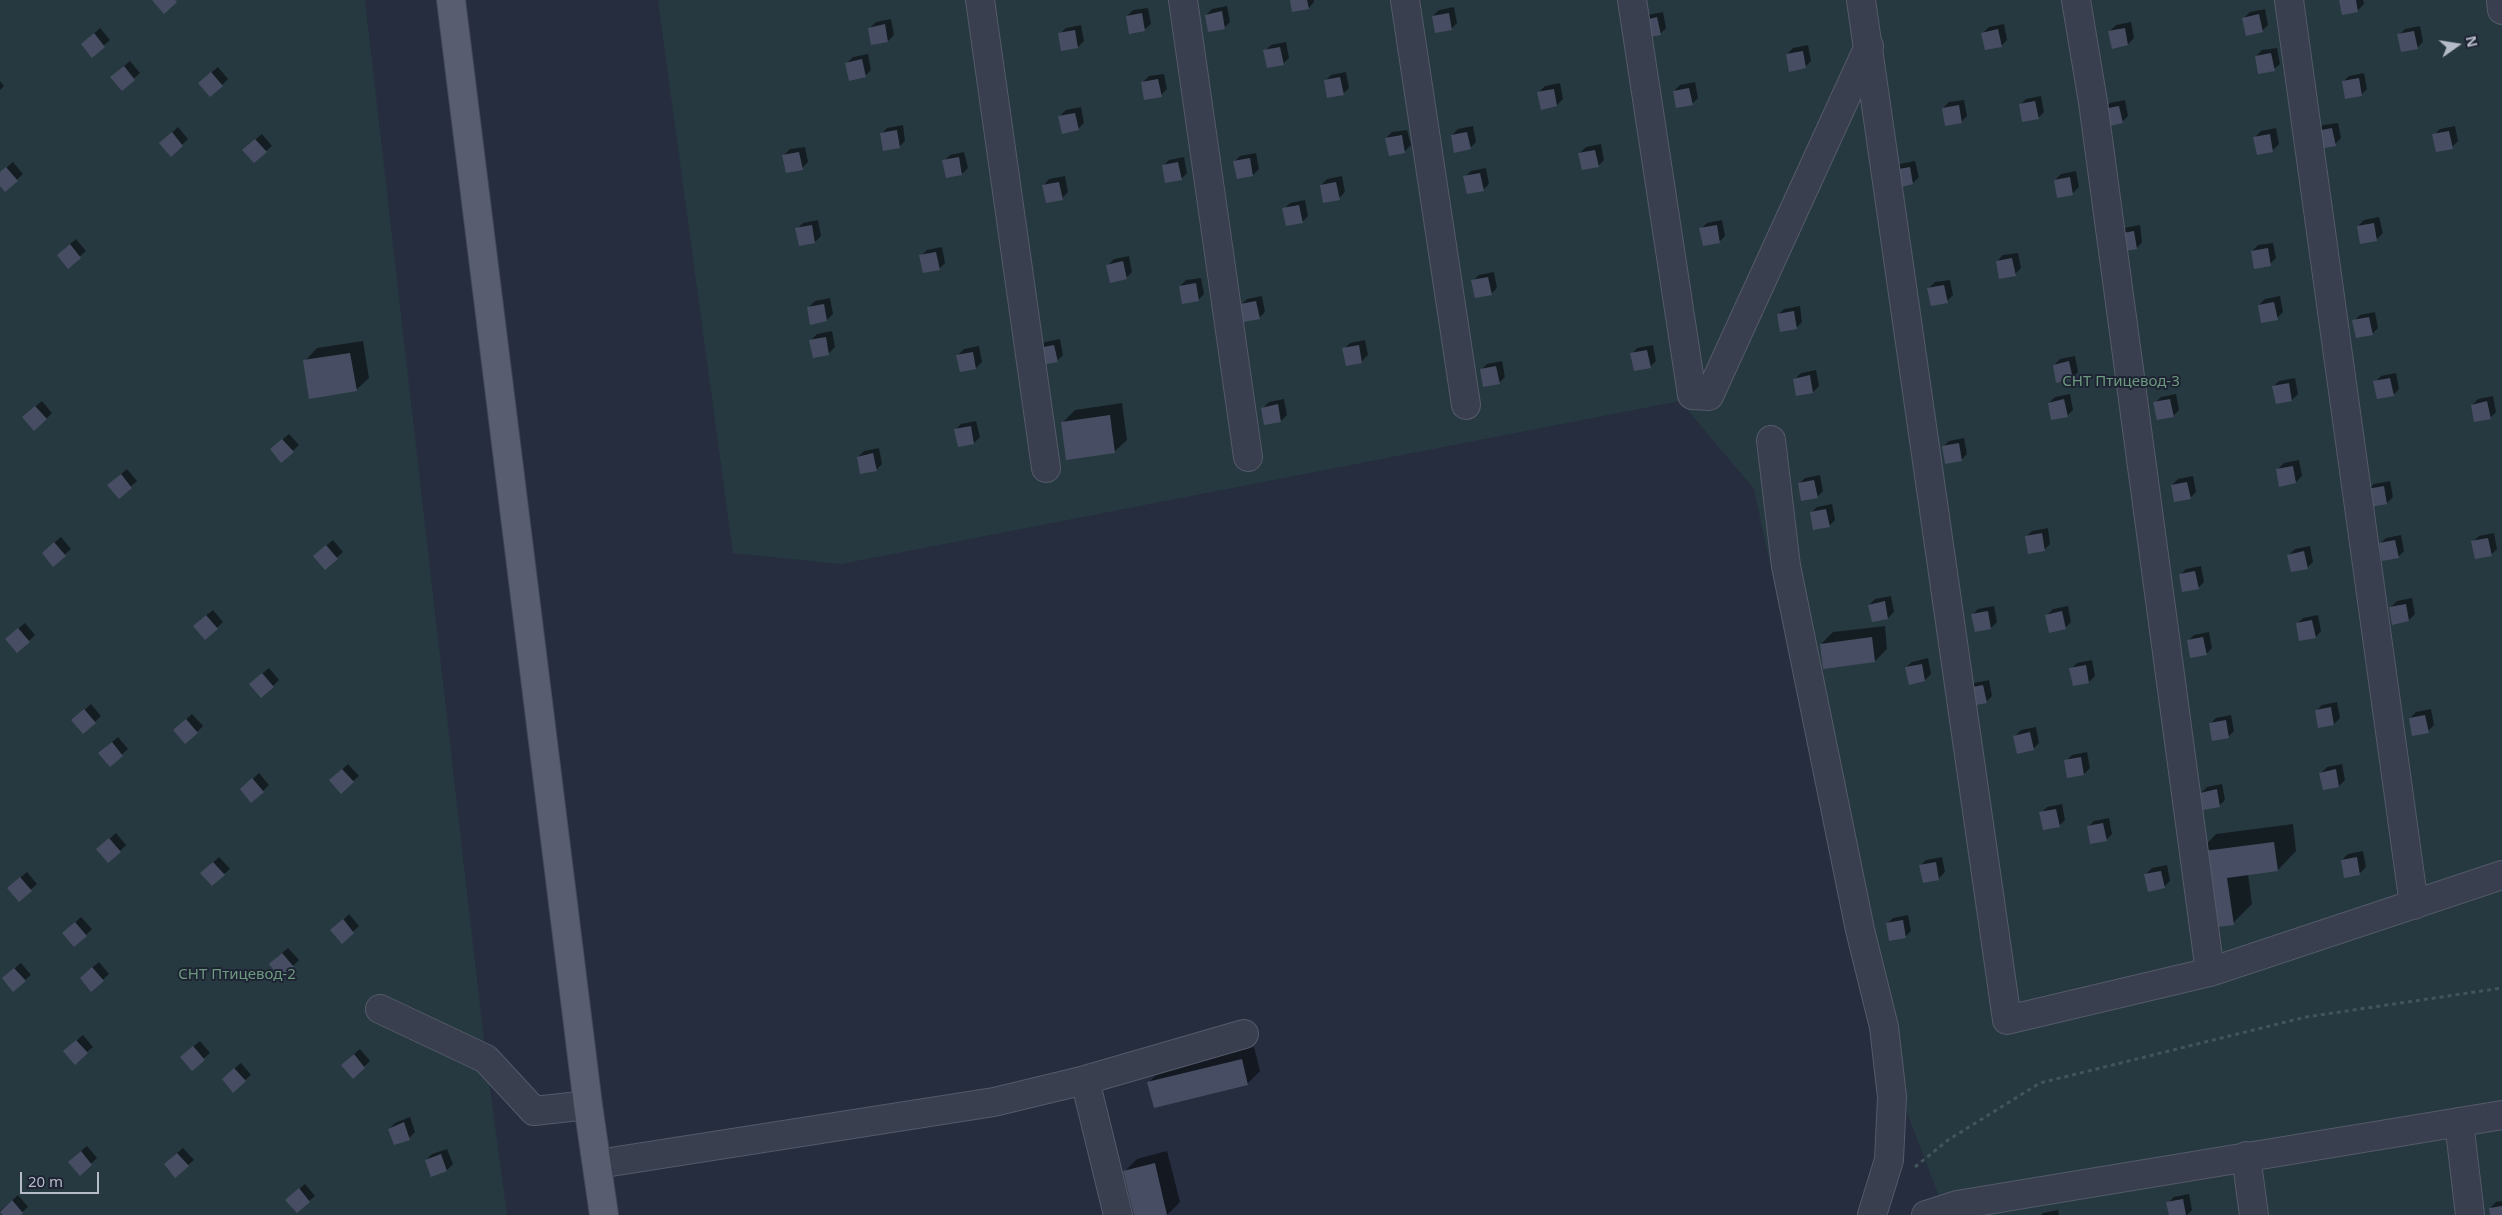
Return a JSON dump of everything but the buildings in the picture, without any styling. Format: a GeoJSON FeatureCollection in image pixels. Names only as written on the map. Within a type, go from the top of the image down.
{"type":"FeatureCollection","features":[{"type":"Feature","properties":{"kind":"main road"},"geometry":{"type":"LineString","coordinates":[[451,0],[588,1105],[604,1215]]}},
{"type":"Feature","properties":{"kind":"lane"},"geometry":{"type":"LineString","coordinates":[[980,0],[1046,468]]}},
{"type":"Feature","properties":{"kind":"lane"},"geometry":{"type":"LineString","coordinates":[[1183,0],[1248,457]]}},
{"type":"Feature","properties":{"kind":"lane"},"geometry":{"type":"LineString","coordinates":[[1405,0],[1466,405]]}},
{"type":"Feature","properties":{"kind":"lane"},"geometry":{"type":"LineString","coordinates":[[1632,0],[1692,395],[1709,396],[1868,46]]}},
{"type":"Feature","properties":{"kind":"lane"},"geometry":{"type":"LineString","coordinates":[[1861,0],[2007,1020],[2210,972],[2502,875]]}},
{"type":"Feature","properties":{"kind":"lane"},"geometry":{"type":"LineString","coordinates":[[2076,0],[2095,112],[2210,972]]}},
{"type":"Feature","properties":{"kind":"lane"},"geometry":{"type":"LineString","coordinates":[[2289,0],[2414,905]]}},
{"type":"Feature","properties":{"kind":"lane"},"geometry":{"type":"LineString","coordinates":[[2500,0],[2502,10]]}},
{"type":"Feature","properties":{"kind":"lane"},"geometry":{"type":"LineString","coordinates":[[1771,440],[1786,566],[1860,930],[1884,1027],[1892,1097],[1889,1160],[1872,1215]]}},
{"type":"Feature","properties":{"kind":"lane"},"geometry":{"type":"LineString","coordinates":[[380,1009],[486,1059],[534,1111],[588,1105]]}},
{"type":"Feature","properties":{"kind":"lane"},"geometry":{"type":"LineString","coordinates":[[598,1164],[994,1102],[1085,1080],[1244,1034]]}},
{"type":"Feature","properties":{"kind":"lane"},"geometry":{"type":"LineString","coordinates":[[1085,1080],[1118,1215]]}},
{"type":"Feature","properties":{"kind":"lane"},"geometry":{"type":"LineString","coordinates":[[1926,1215],[1957,1205],[2502,1115]]}},
{"type":"Feature","properties":{"kind":"lane"},"geometry":{"type":"LineString","coordinates":[[2459,1122],[2470,1215]]}},
{"type":"Feature","properties":{"kind":"lane"},"geometry":{"type":"LineString","coordinates":[[2246,1156],[2254,1215]]}},
{"type":"Feature","properties":{"kind":"path"},"geometry":{"type":"LineString","coordinates":[[1913,1169],[1948,1140],[2040,1083],[2306,1017],[2502,988]]}},
{"type":"Feature","properties":{"kind":"green space","name":"СНТ Птицевод-2"},"geometry":{"type":"Polygon","coordinates":[[[0,0],[365,0],[486,1059],[507,1215],[0,1215],[0,0]]]}},
{"type":"Feature","properties":{"kind":"green space","name":"СНТ Птицевод-3"},"geometry":{"type":"Polygon","coordinates":[[[658,0],[2502,0],[2502,1215],[1946,1215],[1861,991],[1754,489],[1680,401],[841,564],[733,553],[658,0]]]}}]}
